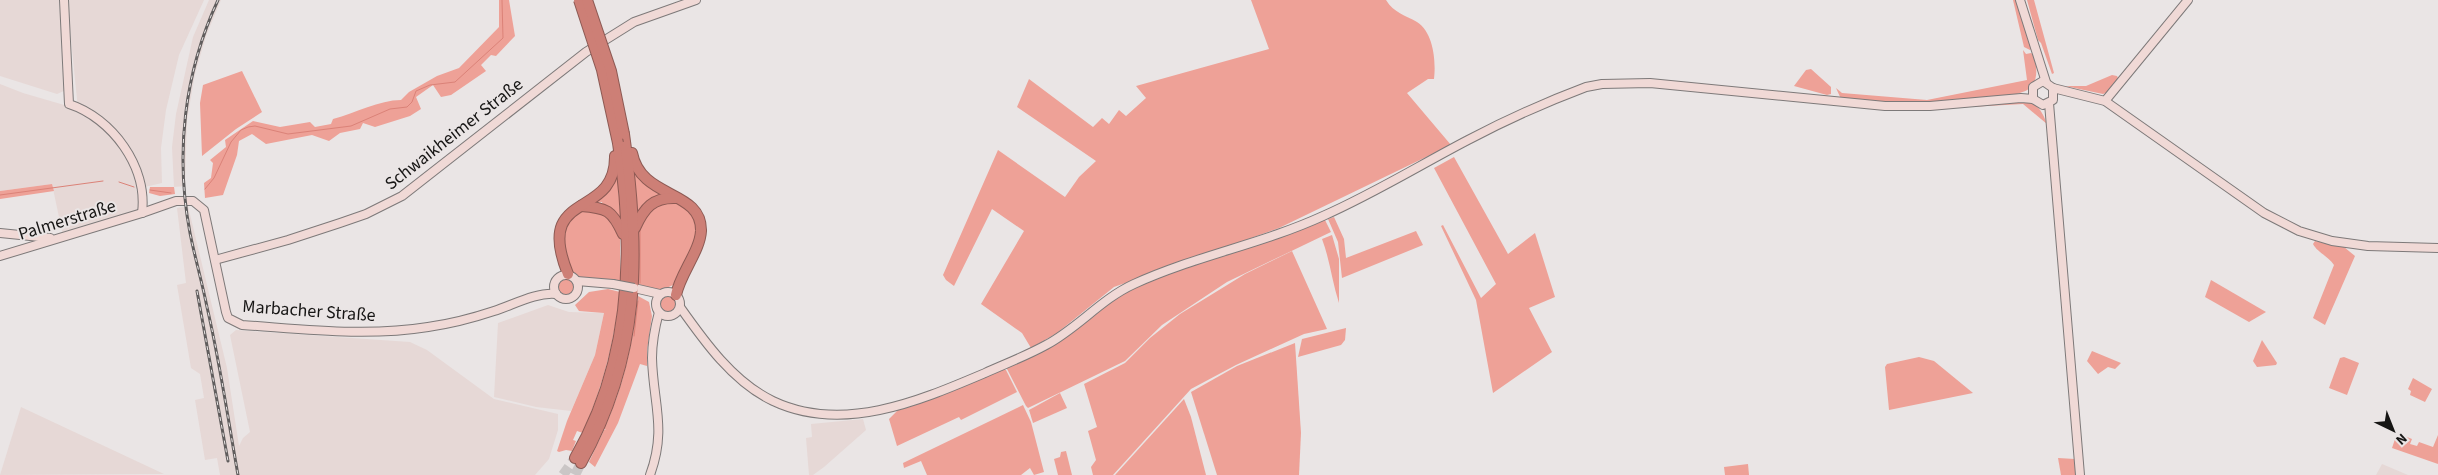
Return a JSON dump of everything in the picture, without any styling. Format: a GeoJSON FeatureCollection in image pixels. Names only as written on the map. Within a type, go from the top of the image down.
{"type":"FeatureCollection","features":[{"type":"Feature","properties":{"kind":"highway"},"geometry":{"type":"LineString","coordinates":[[578,0],[624,140],[632,157],[644,178],[651,185],[692,207],[698,217],[700,226],[699,240],[682,275],[665,296]]}},
{"type":"Feature","properties":{"kind":"highway"},"geometry":{"type":"LineString","coordinates":[[587,0],[611,71],[624,140],[634,231],[632,301],[624,356],[609,406],[578,461],[613,368],[624,301],[626,239],[623,172],[624,140]]}},
{"type":"Feature","properties":{"kind":"highway"},"geometry":{"type":"LineString","coordinates":[[564,275],[560,230],[563,222],[572,211],[598,196],[609,183],[615,168],[615,151],[624,140]]}},
{"type":"Feature","properties":{"kind":"highway"},"geometry":{"type":"LineString","coordinates":[[634,231],[641,213],[650,204],[662,198],[677,198]]}},
{"type":"Feature","properties":{"kind":"highway"},"geometry":{"type":"LineString","coordinates":[[581,206],[596,206],[612,214],[626,239]]}},
{"type":"Feature","properties":{"kind":"main road"},"geometry":{"type":"LineString","coordinates":[[64,0],[69,104],[90,112],[122,144],[137,176],[144,205],[142,213]]}},
{"type":"Feature","properties":{"kind":"main road","name":"Schwaikheimer Straße"},"geometry":{"type":"LineString","coordinates":[[215,260],[288,240],[340,223],[366,214],[402,196],[586,52],[634,22],[696,0]]}},
{"type":"Feature","properties":{"kind":"main road"},"geometry":{"type":"LineString","coordinates":[[2020,0],[2038,58],[2043,82],[2050,98],[2080,475]]}},
{"type":"Feature","properties":{"kind":"main road"},"geometry":{"type":"LineString","coordinates":[[2105,101],[2188,0]]}},
{"type":"Feature","properties":{"kind":"main road"},"geometry":{"type":"LineString","coordinates":[[2032,95],[2043,82]]}},
{"type":"Feature","properties":{"kind":"main road"},"geometry":{"type":"LineString","coordinates":[[578,285],[575,295],[569,299],[562,298],[556,294],[554,286],[564,275],[578,285],[609,283],[665,296],[740,378],[773,401],[800,411],[821,415],[874,412],[947,389],[1045,346],[1125,288],[1155,274],[1283,233],[1325,216],[1471,138],[1586,87],[1602,84],[1650,83],[1885,106],[1930,106],[2032,95],[2050,98],[2077,93],[2105,101],[2250,204],[2286,225],[2318,237],[2351,244],[2390,248],[2438,248]]}},
{"type":"Feature","properties":{"kind":"main road","name":"Marbacher Straße"},"geometry":{"type":"LineString","coordinates":[[142,213],[180,200],[197,203],[206,216],[228,318],[242,325],[360,332],[402,330],[458,320],[532,298],[556,294]]}},
{"type":"Feature","properties":{"kind":"main road","name":"Palmerstraße"},"geometry":{"type":"LineString","coordinates":[[0,256],[142,213]]}},
{"type":"Feature","properties":{"kind":"main road"},"geometry":{"type":"LineString","coordinates":[[0,233],[41,238],[64,237]]}},
{"type":"Feature","properties":{"kind":"main road","name":"Marbacher Straße"},"geometry":{"type":"LineString","coordinates":[[532,298],[554,286]]}},
{"type":"Feature","properties":{"kind":"main road"},"geometry":{"type":"LineString","coordinates":[[650,475],[656,458],[660,431],[652,361],[653,341],[659,312],[665,296]]}},
{"type":"Feature","properties":{"kind":"main road"},"geometry":{"type":"LineString","coordinates":[[653,341],[667,316],[677,310]]}},
{"type":"Feature","properties":{"kind":"main road"},"geometry":{"type":"LineString","coordinates":[[659,312],[667,316]]}},
{"type":"Feature","properties":{"kind":"shaded area"},"geometry":{"type":"Polygon","coordinates":[[[0,0],[59,0],[66,90],[57,94],[0,76],[0,0]]]}},
{"type":"Feature","properties":{"kind":"shaded area"},"geometry":{"type":"Polygon","coordinates":[[[67,0],[204,0],[179,55],[166,110],[161,148],[162,183],[136,189],[142,212],[63,236],[52,184],[0,191],[0,84],[23,93],[78,109],[67,0]]]}},
{"type":"Feature","properties":{"kind":"shaded area"},"geometry":{"type":"Polygon","coordinates":[[[209,0],[221,0],[206,36],[195,74],[187,120],[185,186],[174,187],[172,147],[176,114],[193,37],[209,0]]]}},
{"type":"Feature","properties":{"kind":"shaded area"},"geometry":{"type":"Polygon","coordinates":[[[499,0],[509,0],[515,36],[496,56],[491,55],[481,65],[486,71],[451,95],[441,97],[433,85],[416,97],[421,109],[410,116],[375,127],[363,123],[360,129],[340,133],[329,141],[312,135],[266,144],[252,134],[239,141],[237,155],[223,195],[205,198],[204,183],[211,178],[213,163],[210,160],[226,147],[225,140],[253,121],[280,127],[310,122],[315,127],[331,124],[333,119],[376,104],[401,100],[409,92],[437,76],[459,68],[499,27],[499,0]]]}},
{"type":"Feature","properties":{"kind":"shaded area"},"geometry":{"type":"Polygon","coordinates":[[[1251,0],[1386,0],[1396,11],[1417,22],[1427,33],[1433,48],[1434,79],[1428,79],[1407,93],[1451,145],[1279,228],[1114,287],[1057,333],[1031,348],[1022,333],[981,304],[1024,231],[992,209],[954,286],[946,280],[943,275],[998,150],[1065,197],[1079,177],[1096,161],[1017,107],[1029,79],[1093,127],[1102,118],[1109,124],[1119,110],[1126,116],[1146,98],[1136,86],[1269,49],[1251,0]]]}},
{"type":"Feature","properties":{"kind":"shaded area"},"geometry":{"type":"Polygon","coordinates":[[[2013,0],[2018,0],[2033,47],[2030,50],[2024,47],[2013,0]]]}},
{"type":"Feature","properties":{"kind":"shaded area"},"geometry":{"type":"Polygon","coordinates":[[[2027,0],[2034,0],[2054,73],[2052,74],[2041,43],[2038,40],[2027,0]]]}},
{"type":"Feature","properties":{"kind":"shaded area"},"geometry":{"type":"Polygon","coordinates":[[[2023,50],[2026,54],[2031,53],[2035,56],[2035,81],[2030,88],[2020,93],[2003,97],[1958,102],[1892,104],[1841,99],[1836,88],[1842,93],[1927,100],[2027,80],[2023,50]]]}},
{"type":"Feature","properties":{"kind":"shaded area"},"geometry":{"type":"Polygon","coordinates":[[[1811,69],[1831,87],[1831,94],[1827,95],[1794,86],[1806,70],[1811,69]]]}},
{"type":"Feature","properties":{"kind":"shaded area"},"geometry":{"type":"Polygon","coordinates":[[[242,71],[262,112],[236,129],[202,156],[200,103],[203,85],[242,71]]]}},
{"type":"Feature","properties":{"kind":"shaded area"},"geometry":{"type":"Polygon","coordinates":[[[2112,75],[2117,76],[2119,80],[2108,92],[2103,94],[2065,86],[2086,86],[2112,75]]]}},
{"type":"Feature","properties":{"kind":"shaded area"},"geometry":{"type":"Polygon","coordinates":[[[2012,101],[2035,105],[2047,124],[2023,104],[1951,108],[2012,101]]]}},
{"type":"Feature","properties":{"kind":"shaded area"},"geometry":{"type":"Polygon","coordinates":[[[1454,157],[1508,254],[1535,233],[1555,297],[1529,308],[1552,352],[1493,393],[1476,300],[1441,226],[1443,225],[1481,298],[1496,284],[1434,168],[1454,157]]]}},
{"type":"Feature","properties":{"kind":"shaded area"},"geometry":{"type":"Polygon","coordinates":[[[634,169],[663,194],[637,215],[634,169]]]}},
{"type":"Feature","properties":{"kind":"shaded area"},"geometry":{"type":"Polygon","coordinates":[[[617,171],[621,223],[603,206],[602,202],[594,203],[617,171]]]}},
{"type":"Feature","properties":{"kind":"shaded area"},"geometry":{"type":"Polygon","coordinates":[[[52,184],[54,191],[0,199],[0,191],[52,184]]]}},
{"type":"Feature","properties":{"kind":"shaded area"},"geometry":{"type":"Polygon","coordinates":[[[150,187],[174,187],[175,194],[160,196],[149,193],[150,187]]]}},
{"type":"Feature","properties":{"kind":"shaded area"},"geometry":{"type":"Polygon","coordinates":[[[667,200],[684,205],[696,221],[696,238],[673,285],[660,291],[638,284],[639,229],[643,215],[667,200]]]}},
{"type":"Feature","properties":{"kind":"shaded area"},"geometry":{"type":"Polygon","coordinates":[[[188,206],[227,368],[239,446],[243,438],[250,432],[230,335],[236,330],[410,342],[427,350],[494,399],[558,414],[558,430],[549,459],[535,475],[220,475],[217,458],[205,460],[195,400],[204,398],[200,374],[191,368],[177,285],[186,283],[177,208],[188,206]]]}},
{"type":"Feature","properties":{"kind":"shaded area"},"geometry":{"type":"Polygon","coordinates":[[[579,210],[604,211],[620,235],[620,281],[578,278],[570,272],[562,243],[566,223],[579,210]]]}},
{"type":"Feature","properties":{"kind":"shaded area"},"geometry":{"type":"Polygon","coordinates":[[[1334,217],[1344,239],[1346,258],[1416,231],[1423,245],[1342,278],[1338,242],[1328,219],[1334,217]]]}},
{"type":"Feature","properties":{"kind":"shaded area"},"geometry":{"type":"Polygon","coordinates":[[[1320,220],[1325,220],[1331,232],[1227,282],[1162,325],[1125,361],[1028,408],[1026,406],[1006,367],[1127,290],[1174,271],[1284,236],[1320,220]]]}},
{"type":"Feature","properties":{"kind":"shaded area"},"geometry":{"type":"Polygon","coordinates":[[[1332,235],[1339,259],[1339,303],[1322,239],[1332,235]]]}},
{"type":"Feature","properties":{"kind":"shaded area"},"geometry":{"type":"Polygon","coordinates":[[[2315,241],[2344,247],[2355,256],[2325,325],[2313,318],[2334,265],[2315,247],[2313,244],[2315,241]]]}},
{"type":"Feature","properties":{"kind":"shaded area"},"geometry":{"type":"Polygon","coordinates":[[[1292,251],[1327,329],[1304,334],[1236,365],[1191,389],[1113,475],[1093,475],[1091,467],[1096,460],[1088,431],[1097,427],[1084,384],[1125,363],[1150,338],[1180,314],[1245,274],[1292,251]]]}},
{"type":"Feature","properties":{"kind":"shaded area"},"geometry":{"type":"Polygon","coordinates":[[[566,277],[573,280],[576,287],[573,294],[566,297],[559,294],[556,287],[559,280],[566,277]]]}},
{"type":"Feature","properties":{"kind":"shaded area"},"geometry":{"type":"Polygon","coordinates":[[[2211,280],[2266,312],[2249,322],[2205,297],[2211,280]]]}},
{"type":"Feature","properties":{"kind":"shaded area"},"geometry":{"type":"Polygon","coordinates":[[[608,289],[620,292],[611,347],[597,397],[583,433],[577,431],[573,440],[576,441],[572,451],[559,452],[557,451],[567,421],[595,355],[604,313],[579,311],[575,305],[589,292],[608,289]]]}},
{"type":"Feature","properties":{"kind":"shaded area"},"geometry":{"type":"Polygon","coordinates":[[[667,293],[674,296],[677,303],[674,310],[667,313],[660,310],[657,303],[660,296],[667,293]]]}},
{"type":"Feature","properties":{"kind":"shaded area"},"geometry":{"type":"Polygon","coordinates":[[[638,296],[649,302],[652,316],[647,350],[647,366],[640,364],[618,423],[595,467],[589,462],[604,430],[606,430],[604,429],[617,397],[630,347],[638,296]]]}},
{"type":"Feature","properties":{"kind":"shaded area"},"geometry":{"type":"Polygon","coordinates":[[[548,305],[569,312],[604,313],[595,355],[571,411],[536,407],[494,397],[498,323],[548,305]]]}},
{"type":"Feature","properties":{"kind":"shaded area"},"geometry":{"type":"Polygon","coordinates":[[[1346,328],[1345,340],[1341,345],[1298,357],[1302,339],[1346,328]]]}},
{"type":"Feature","properties":{"kind":"shaded area"},"geometry":{"type":"Polygon","coordinates":[[[2262,340],[2277,363],[2276,365],[2257,367],[2253,361],[2262,340]]]}},
{"type":"Feature","properties":{"kind":"shaded area"},"geometry":{"type":"Polygon","coordinates":[[[1295,343],[1301,433],[1299,475],[1217,475],[1191,392],[1237,366],[1295,343]]]}},
{"type":"Feature","properties":{"kind":"shaded area"},"geometry":{"type":"Polygon","coordinates":[[[2092,351],[2121,363],[2115,369],[2108,367],[2098,374],[2087,361],[2092,351]]]}},
{"type":"Feature","properties":{"kind":"shaded area"},"geometry":{"type":"Polygon","coordinates":[[[1919,357],[1934,361],[1973,393],[1889,410],[1885,367],[1887,364],[1919,357]]]}},
{"type":"Feature","properties":{"kind":"shaded area"},"geometry":{"type":"Polygon","coordinates":[[[2344,357],[2359,363],[2347,395],[2329,388],[2340,358],[2344,357]]]}},
{"type":"Feature","properties":{"kind":"shaded area"},"geometry":{"type":"Polygon","coordinates":[[[1001,369],[1006,370],[1017,392],[961,420],[959,417],[897,446],[889,419],[898,410],[945,394],[1001,369]]]}},
{"type":"Feature","properties":{"kind":"shaded area"},"geometry":{"type":"Polygon","coordinates":[[[2413,378],[2432,389],[2425,402],[2410,395],[2411,391],[2408,389],[2413,378]]]}},
{"type":"Feature","properties":{"kind":"shaded area"},"geometry":{"type":"Polygon","coordinates":[[[1060,393],[1067,408],[1033,423],[1029,410],[1060,393]]]}},
{"type":"Feature","properties":{"kind":"shaded area"},"geometry":{"type":"Polygon","coordinates":[[[1184,399],[1191,417],[1206,475],[1115,475],[1184,399]]]}},
{"type":"Feature","properties":{"kind":"shaded area"},"geometry":{"type":"Polygon","coordinates":[[[1023,405],[1031,422],[1044,472],[1034,475],[1030,468],[1021,475],[927,475],[921,461],[904,468],[903,463],[1023,405]]]}},
{"type":"Feature","properties":{"kind":"shaded area"},"geometry":{"type":"Polygon","coordinates":[[[21,407],[164,474],[0,475],[21,407]]]}},
{"type":"Feature","properties":{"kind":"shaded area"},"geometry":{"type":"Polygon","coordinates":[[[863,419],[866,430],[824,467],[813,475],[809,475],[806,438],[812,437],[811,424],[863,419]]]}},
{"type":"Feature","properties":{"kind":"shaded area"},"geometry":{"type":"Polygon","coordinates":[[[2397,433],[2412,439],[2410,444],[2417,446],[2419,442],[2433,447],[2438,435],[2438,464],[2392,448],[2397,433]]]}},
{"type":"Feature","properties":{"kind":"shaded area"},"geometry":{"type":"Polygon","coordinates":[[[1066,451],[1072,475],[1058,475],[1054,459],[1060,457],[1061,452],[1066,451]]]}},
{"type":"Feature","properties":{"kind":"shaded area"},"geometry":{"type":"Polygon","coordinates":[[[2058,458],[2075,459],[2077,475],[2061,475],[2058,458]]]}},
{"type":"Feature","properties":{"kind":"shaded area"},"geometry":{"type":"Polygon","coordinates":[[[1748,464],[1749,475],[1725,475],[1724,467],[1748,464]]]}},
{"type":"Feature","properties":{"kind":"shaded area"},"geometry":{"type":"Polygon","coordinates":[[[2382,464],[2408,475],[2376,475],[2382,464]]]}},
{"type":"Feature","properties":{"kind":"waterway"},"geometry":{"type":"LineString","coordinates":[[205,189],[214,178],[231,142],[241,130],[248,127],[255,126],[288,134],[351,126],[390,109],[407,107],[412,102],[416,91],[430,85],[455,82],[503,38],[502,0]]}},
{"type":"Feature","properties":{"kind":"waterway"},"geometry":{"type":"LineString","coordinates":[[0,195],[103,181]]}},
{"type":"Feature","properties":{"kind":"waterway"},"geometry":{"type":"LineString","coordinates":[[119,182],[134,187]]}},
{"type":"Feature","properties":{"kind":"waterway"},"geometry":{"type":"LineString","coordinates":[[150,190],[171,193]]}},
{"type":"Feature","properties":{"kind":"waterway"},"geometry":{"type":"LineString","coordinates":[[640,229],[640,283]]}},
{"type":"Feature","properties":{"kind":"waterway"},"geometry":{"type":"LineString","coordinates":[[634,336],[638,301]]}},
{"type":"Feature","properties":{"kind":"tunnel"},"geometry":{"type":"LineString","coordinates":[[563,475],[575,458]]}},
{"type":"Feature","properties":{"kind":"tunnel"},"geometry":{"type":"LineString","coordinates":[[575,475],[581,463]]}},
{"type":"Feature","properties":{"kind":"railway"},"geometry":{"type":"LineString","coordinates":[[218,0],[206,28],[190,85],[183,144],[183,174],[190,233],[216,349],[238,475]]}},
{"type":"Feature","properties":{"kind":"railway"},"geometry":{"type":"LineString","coordinates":[[197,291],[228,461]]}}]}
